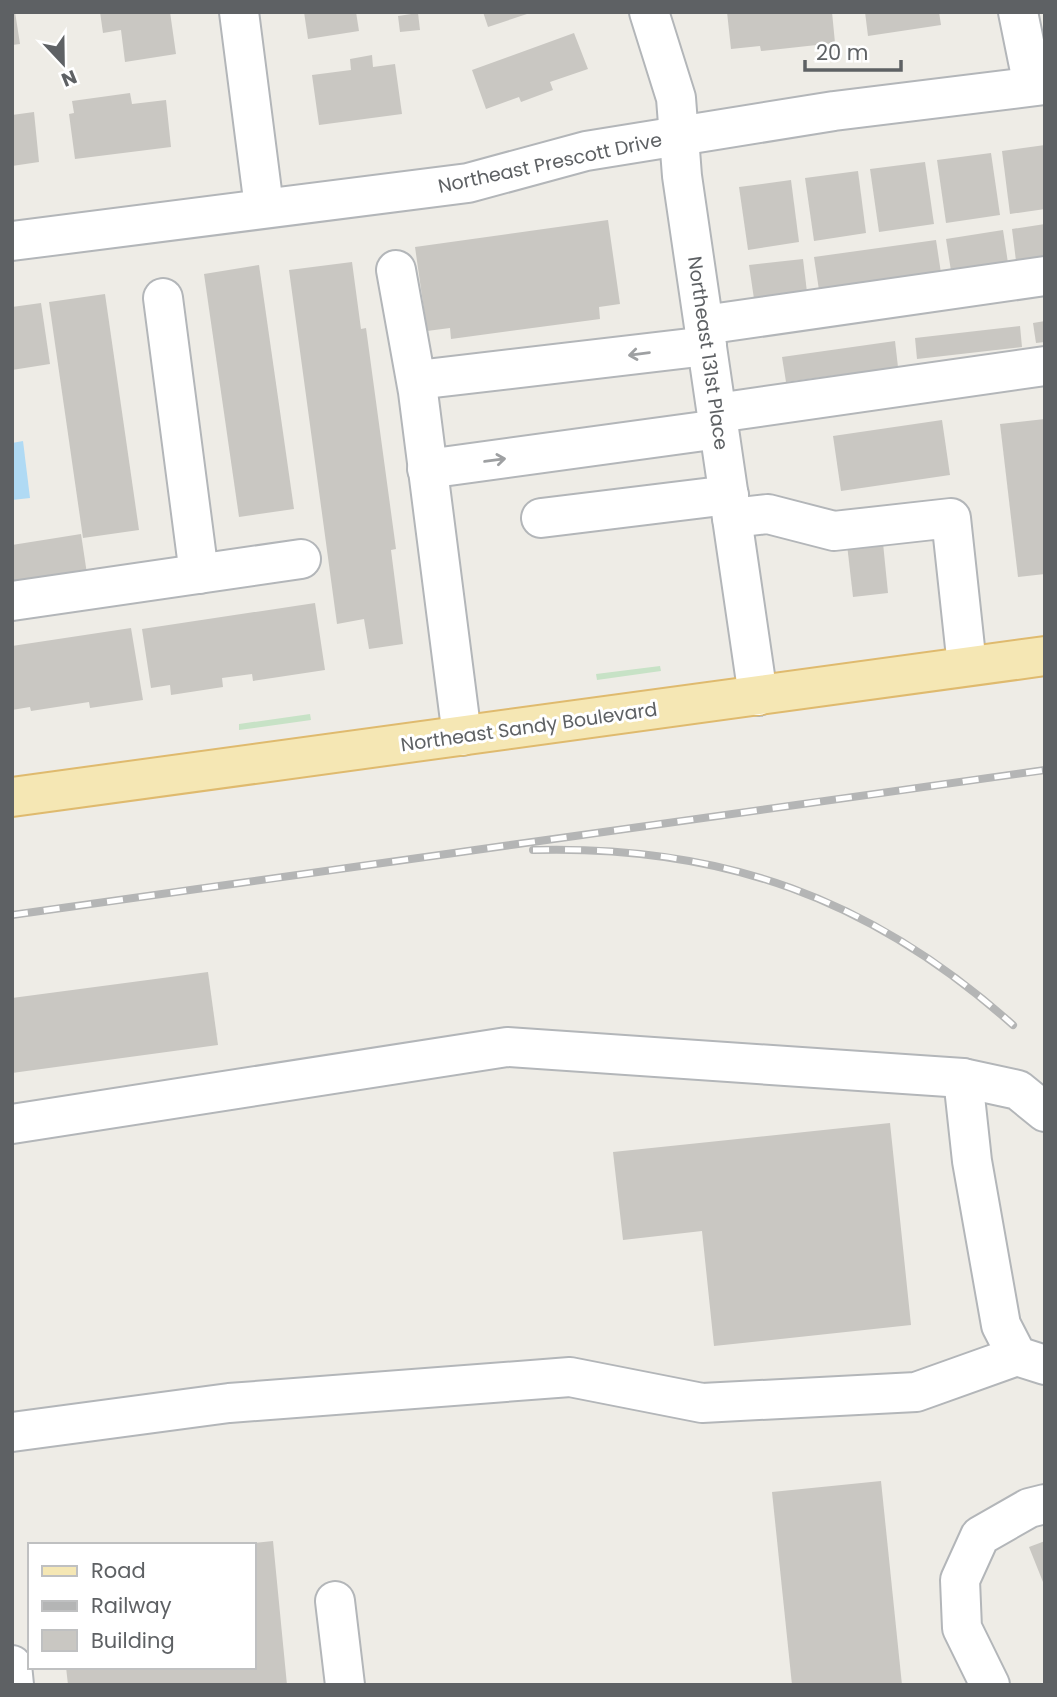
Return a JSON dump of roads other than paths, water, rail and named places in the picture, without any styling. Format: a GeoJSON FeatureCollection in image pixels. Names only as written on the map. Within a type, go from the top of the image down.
{"type":"FeatureCollection","features":[{"type":"Feature","properties":{"kind":"main road","name":"Northeast Sandy Boulevard"},"geometry":{"type":"LineString","coordinates":[[12,797],[1045,656]]}},
{"type":"Feature","properties":{"kind":"street"},"geometry":{"type":"LineString","coordinates":[[239,12],[264,207]]}},
{"type":"Feature","properties":{"kind":"street","name":"Northeast 131st Place"},"geometry":{"type":"LineString","coordinates":[[649,12],[676,98],[705,335],[758,696]]}},
{"type":"Feature","properties":{"kind":"street"},"geometry":{"type":"LineString","coordinates":[[1018,12],[1039,85]]}},
{"type":"Feature","properties":{"kind":"street","name":"Northeast Prescott Drive"},"geometry":{"type":"LineString","coordinates":[[12,240],[468,183],[586,151],[834,111],[1039,85]]}},
{"type":"Feature","properties":{"kind":"street"},"geometry":{"type":"LineString","coordinates":[[396,270],[417,380],[462,736]]}},
{"type":"Feature","properties":{"kind":"street"},"geometry":{"type":"LineString","coordinates":[[417,380],[705,335],[1045,276]]}},
{"type":"Feature","properties":{"kind":"street"},"geometry":{"type":"LineString","coordinates":[[163,298],[199,574]]}},
{"type":"Feature","properties":{"kind":"street"},"geometry":{"type":"LineString","coordinates":[[427,469],[1045,366]]}},
{"type":"Feature","properties":{"kind":"street"},"geometry":{"type":"LineString","coordinates":[[541,518],[731,507],[834,531],[951,518],[967,666]]}},
{"type":"Feature","properties":{"kind":"street"},"geometry":{"type":"LineString","coordinates":[[12,601],[301,559]]}},
{"type":"Feature","properties":{"kind":"street"},"geometry":{"type":"LineString","coordinates":[[12,1124],[507,1047],[963,1079],[1018,1090],[1045,1112]]}},
{"type":"Feature","properties":{"kind":"street"},"geometry":{"type":"LineString","coordinates":[[12,1432],[229,1403],[569,1377],[702,1403],[916,1392],[1031,1361],[1001,1325],[972,1161],[963,1079]]}},
{"type":"Feature","properties":{"kind":"street"},"geometry":{"type":"LineString","coordinates":[[990,1685],[962,1628],[961,1580],[980,1536],[1029,1508],[1045,1504]]}},
{"type":"Feature","properties":{"kind":"street"},"geometry":{"type":"LineString","coordinates":[[335,1601],[345,1685]]}},
{"type":"Feature","properties":{"kind":"street"},"geometry":{"type":"LineString","coordinates":[[12,1665],[14,1685]]}},
{"type":"Feature","properties":{"kind":"water"},"geometry":{"type":"Polygon","coordinates":[[[23,441],[30,498],[12,500],[12,443],[23,441]]]}},
{"type":"Feature","properties":{"kind":"railway"},"geometry":{"type":"LineString","coordinates":[[12,915],[1045,770]]}},
{"type":"Feature","properties":{"kind":"railway"},"geometry":{"type":"LineString","coordinates":[[533,850],[602,851],[668,857],[731,870],[791,888],[849,912],[905,943],[959,981],[1013,1025]]}}]}
